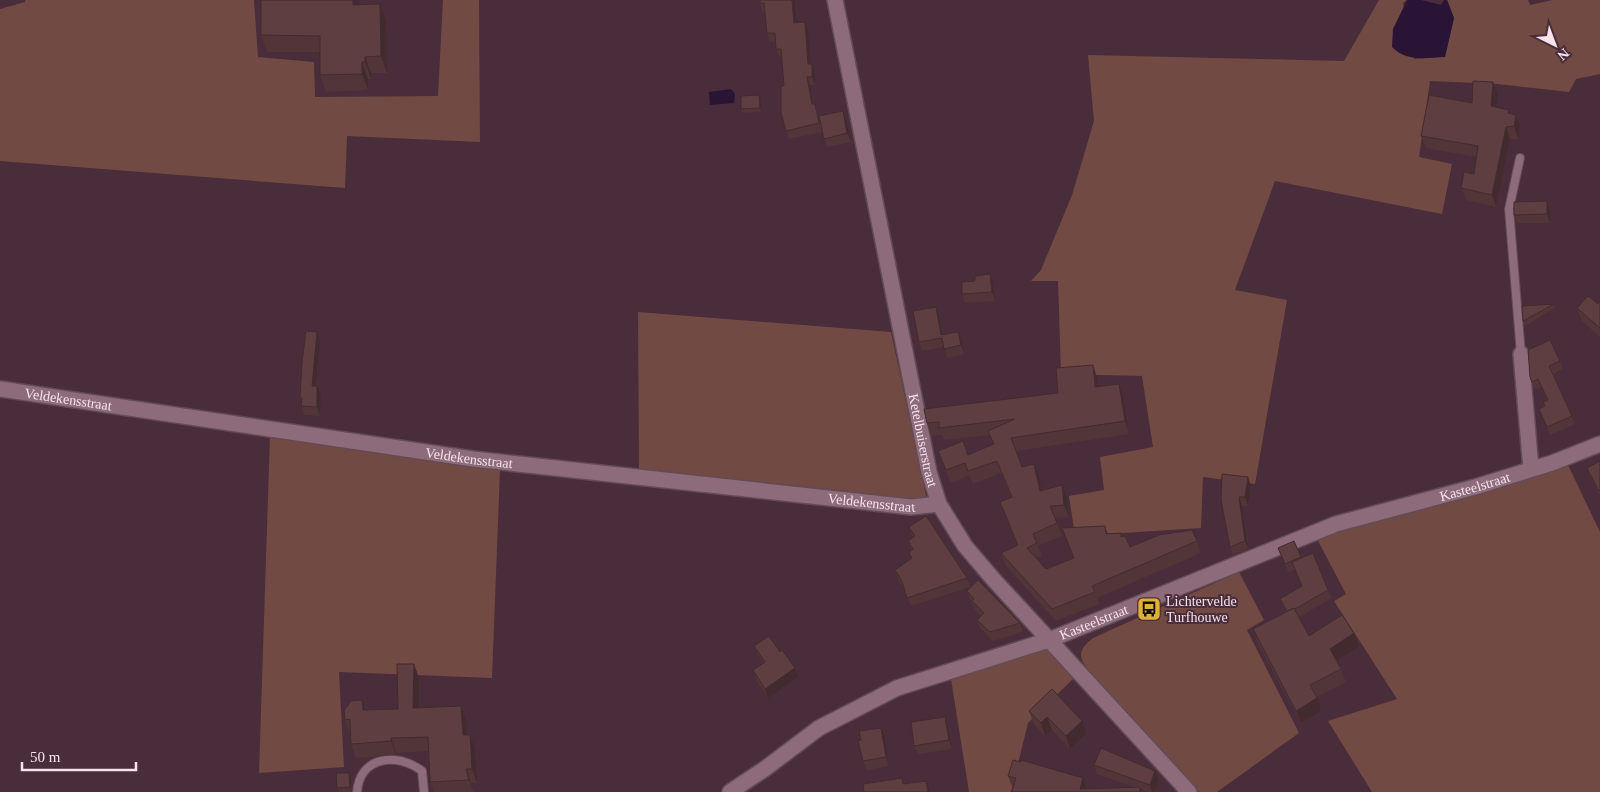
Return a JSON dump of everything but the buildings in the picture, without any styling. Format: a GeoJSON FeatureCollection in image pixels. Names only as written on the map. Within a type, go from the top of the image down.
{"type":"FeatureCollection","features":[{"type":"Feature","properties":{"kind":"street","name":"Ketelbuiserstraat"},"geometry":{"type":"LineString","coordinates":[[835,0],[919,432],[939,504],[965,546],[1189,792]]}},
{"type":"Feature","properties":{"kind":"street"},"geometry":{"type":"LineString","coordinates":[[1521,354],[1531,470]]}},
{"type":"Feature","properties":{"kind":"street","name":"Veldekensstraat"},"geometry":{"type":"LineString","coordinates":[[0,389],[473,459],[911,507],[939,504]]}},
{"type":"Feature","properties":{"kind":"street","name":"Kasteelstraat"},"geometry":{"type":"LineString","coordinates":[[730,792],[766,768],[819,728],[898,688],[1049,640],[1336,524],[1531,470],[1600,444]]}},
{"type":"Feature","properties":{"kind":"lane"},"geometry":{"type":"LineString","coordinates":[[1520,158],[1509,209],[1521,354]]}},
{"type":"Feature","properties":{"kind":"lane"},"geometry":{"type":"LineString","coordinates":[[357,792],[358,780],[365,770],[386,760],[402,760],[422,772],[424,792]]}},
{"type":"Feature","properties":{"kind":"shaded area"},"geometry":{"type":"Polygon","coordinates":[[[25,0],[254,0],[258,57],[314,62],[315,97],[438,96],[443,0],[479,0],[480,142],[347,136],[345,188],[0,161],[0,9],[25,2],[25,0]]]}},
{"type":"Feature","properties":{"kind":"shaded area"},"geometry":{"type":"Polygon","coordinates":[[[1379,0],[1407,0],[1403,3],[1414,59],[1445,56],[1454,18],[1447,0],[1528,0],[1530,5],[1553,0],[1600,0],[1600,74],[1576,79],[1569,92],[1498,84],[1430,81],[1419,157],[1452,164],[1442,214],[1275,181],[1235,290],[1287,300],[1255,484],[1203,477],[1201,528],[1075,536],[1069,496],[1104,490],[1100,457],[1153,447],[1142,376],[1061,374],[1058,281],[1031,281],[1041,270],[1072,195],[1094,121],[1088,55],[1344,61],[1379,0]]]}},
{"type":"Feature","properties":{"kind":"shaded area"},"geometry":{"type":"Polygon","coordinates":[[[1407,0],[1421,0],[1441,5],[1444,0],[1447,0],[1454,18],[1445,57],[1410,57],[1392,47],[1393,29],[1407,0]]]}},
{"type":"Feature","properties":{"kind":"shaded area"},"geometry":{"type":"Polygon","coordinates":[[[731,89],[735,94],[734,103],[710,105],[709,92],[731,89]]]}},
{"type":"Feature","properties":{"kind":"shaded area"},"geometry":{"type":"Polygon","coordinates":[[[638,312],[891,332],[926,496],[915,501],[639,473],[638,312]]]}},
{"type":"Feature","properties":{"kind":"shaded area"},"geometry":{"type":"Polygon","coordinates":[[[270,436],[500,470],[492,678],[339,672],[344,767],[259,773],[270,436]]]}},
{"type":"Feature","properties":{"kind":"shaded area"},"geometry":{"type":"Polygon","coordinates":[[[1568,465],[1600,532],[1600,792],[1372,792],[1328,721],[1397,699],[1334,601],[1346,594],[1317,539],[1393,515],[1475,495],[1568,465]]]}},
{"type":"Feature","properties":{"kind":"shaded area"},"geometry":{"type":"Polygon","coordinates":[[[1239,572],[1264,620],[1247,630],[1299,733],[1217,792],[1199,792],[1089,670],[1081,657],[1081,652],[1093,638],[1239,572]]]}},
{"type":"Feature","properties":{"kind":"shaded area"},"geometry":{"type":"Polygon","coordinates":[[[1047,646],[1074,678],[1028,723],[1011,792],[969,792],[951,679],[1047,646]]]}},
{"type":"Feature","properties":{"kind":"place","name":"Lichtervelde Turfhouwe"},"geometry":{"type":"Point","coordinates":[1149,609]}}]}
